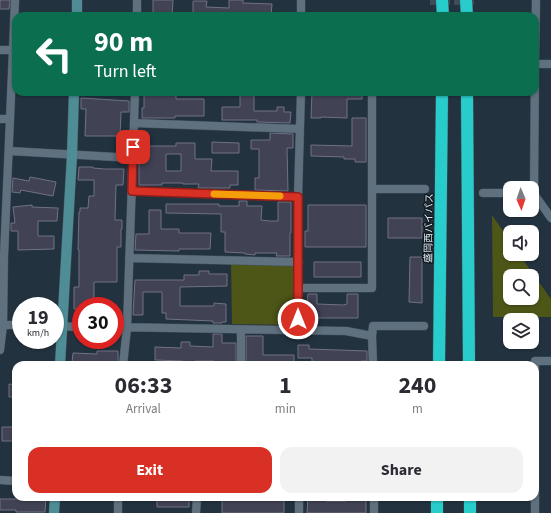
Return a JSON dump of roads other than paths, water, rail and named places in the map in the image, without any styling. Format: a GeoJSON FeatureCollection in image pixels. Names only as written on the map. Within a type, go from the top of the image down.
{"type":"FeatureCollection","features":[{"type":"Feature","properties":{"kind":"highway"},"geometry":{"type":"LineString","coordinates":[[442,0],[443,12]]}},
{"type":"Feature","properties":{"kind":"highway"},"geometry":{"type":"LineString","coordinates":[[466,0],[467,12]]}},
{"type":"Feature","properties":{"kind":"highway","name":"盛岡西バイパス"},"geometry":{"type":"LineString","coordinates":[[439,361],[442,96]]}},
{"type":"Feature","properties":{"kind":"highway"},"geometry":{"type":"LineString","coordinates":[[467,96],[469,361]]}},
{"type":"Feature","properties":{"kind":"highway"},"geometry":{"type":"LineString","coordinates":[[437,501],[437,513]]}},
{"type":"Feature","properties":{"kind":"highway"},"geometry":{"type":"LineString","coordinates":[[470,501],[470,513]]}},
{"type":"Feature","properties":{"kind":"street"},"geometry":{"type":"LineString","coordinates":[[15,0],[15,12]]}},
{"type":"Feature","properties":{"kind":"street"},"geometry":{"type":"LineString","coordinates":[[77,0],[77,12]]}},
{"type":"Feature","properties":{"kind":"street"},"geometry":{"type":"LineString","coordinates":[[137,0],[137,12]]}},
{"type":"Feature","properties":{"kind":"street"},"geometry":{"type":"LineString","coordinates":[[301,0],[301,12]]}},
{"type":"Feature","properties":{"kind":"street"},"geometry":{"type":"LineString","coordinates":[[536,0],[536,12]]}},
{"type":"Feature","properties":{"kind":"street"},"geometry":{"type":"LineString","coordinates":[[0,50],[12,50]]}},
{"type":"Feature","properties":{"kind":"street"},"geometry":{"type":"LineString","coordinates":[[539,64],[551,64]]}},
{"type":"Feature","properties":{"kind":"street"},"geometry":{"type":"LineString","coordinates":[[0,350],[3,186],[10,151],[12,73]]}},
{"type":"Feature","properties":{"kind":"street"},"geometry":{"type":"LineString","coordinates":[[60,297],[72,155],[74,96]]}},
{"type":"Feature","properties":{"kind":"street"},"geometry":{"type":"LineString","coordinates":[[123,361],[127,328],[135,96]]}},
{"type":"Feature","properties":{"kind":"street"},"geometry":{"type":"LineString","coordinates":[[298,330],[298,197],[301,96]]}},
{"type":"Feature","properties":{"kind":"street"},"geometry":{"type":"LineString","coordinates":[[299,288],[372,288],[372,96]]}},
{"type":"Feature","properties":{"kind":"street"},"geometry":{"type":"LineString","coordinates":[[533,181],[535,96]]}},
{"type":"Feature","properties":{"kind":"street"},"geometry":{"type":"LineString","coordinates":[[0,119],[10,119]]}},
{"type":"Feature","properties":{"kind":"street"},"geometry":{"type":"LineString","coordinates":[[134,123],[300,129]]}},
{"type":"Feature","properties":{"kind":"street"},"geometry":{"type":"LineString","coordinates":[[10,151],[133,158]]}},
{"type":"Feature","properties":{"kind":"street"},"geometry":{"type":"LineString","coordinates":[[372,189],[425,190]]}},
{"type":"Feature","properties":{"kind":"street"},"geometry":{"type":"LineString","coordinates":[[132,191],[298,197]]}},
{"type":"Feature","properties":{"kind":"street"},"geometry":{"type":"LineString","coordinates":[[483,193],[503,193]]}},
{"type":"Feature","properties":{"kind":"street"},"geometry":{"type":"LineString","coordinates":[[539,202],[551,218]]}},
{"type":"Feature","properties":{"kind":"street"},"geometry":{"type":"LineString","coordinates":[[130,258],[299,262]]}},
{"type":"Feature","properties":{"kind":"street"},"geometry":{"type":"LineString","coordinates":[[1,325],[12,325]]}},
{"type":"Feature","properties":{"kind":"street"},"geometry":{"type":"LineString","coordinates":[[373,361],[373,326],[424,326]]}},
{"type":"Feature","properties":{"kind":"street"},"geometry":{"type":"LineString","coordinates":[[124,328],[346,331],[372,336]]}},
{"type":"Feature","properties":{"kind":"street"},"geometry":{"type":"LineString","coordinates":[[241,330],[241,361]]}},
{"type":"Feature","properties":{"kind":"street"},"geometry":{"type":"LineString","coordinates":[[59,349],[60,361]]}},
{"type":"Feature","properties":{"kind":"street"},"geometry":{"type":"LineString","coordinates":[[539,361],[551,361]]}},
{"type":"Feature","properties":{"kind":"street"},"geometry":{"type":"LineString","coordinates":[[0,480],[12,481]]}},
{"type":"Feature","properties":{"kind":"street"},"geometry":{"type":"LineString","coordinates":[[54,513],[55,501]]}},
{"type":"Feature","properties":{"kind":"street"},"geometry":{"type":"LineString","coordinates":[[118,501],[118,513]]}},
{"type":"Feature","properties":{"kind":"street"},"geometry":{"type":"LineString","coordinates":[[196,513],[197,501]]}},
{"type":"Feature","properties":{"kind":"street"},"geometry":{"type":"LineString","coordinates":[[299,501],[299,513]]}},
{"type":"Feature","properties":{"kind":"street"},"geometry":{"type":"LineString","coordinates":[[374,501],[374,513]]}},
{"type":"Feature","properties":{"kind":"street"},"geometry":{"type":"LineString","coordinates":[[535,501],[535,513]]}},
{"type":"Feature","properties":{"kind":"tunnel"},"geometry":{"type":"LineString","coordinates":[[430,1],[475,1]]}}]}
